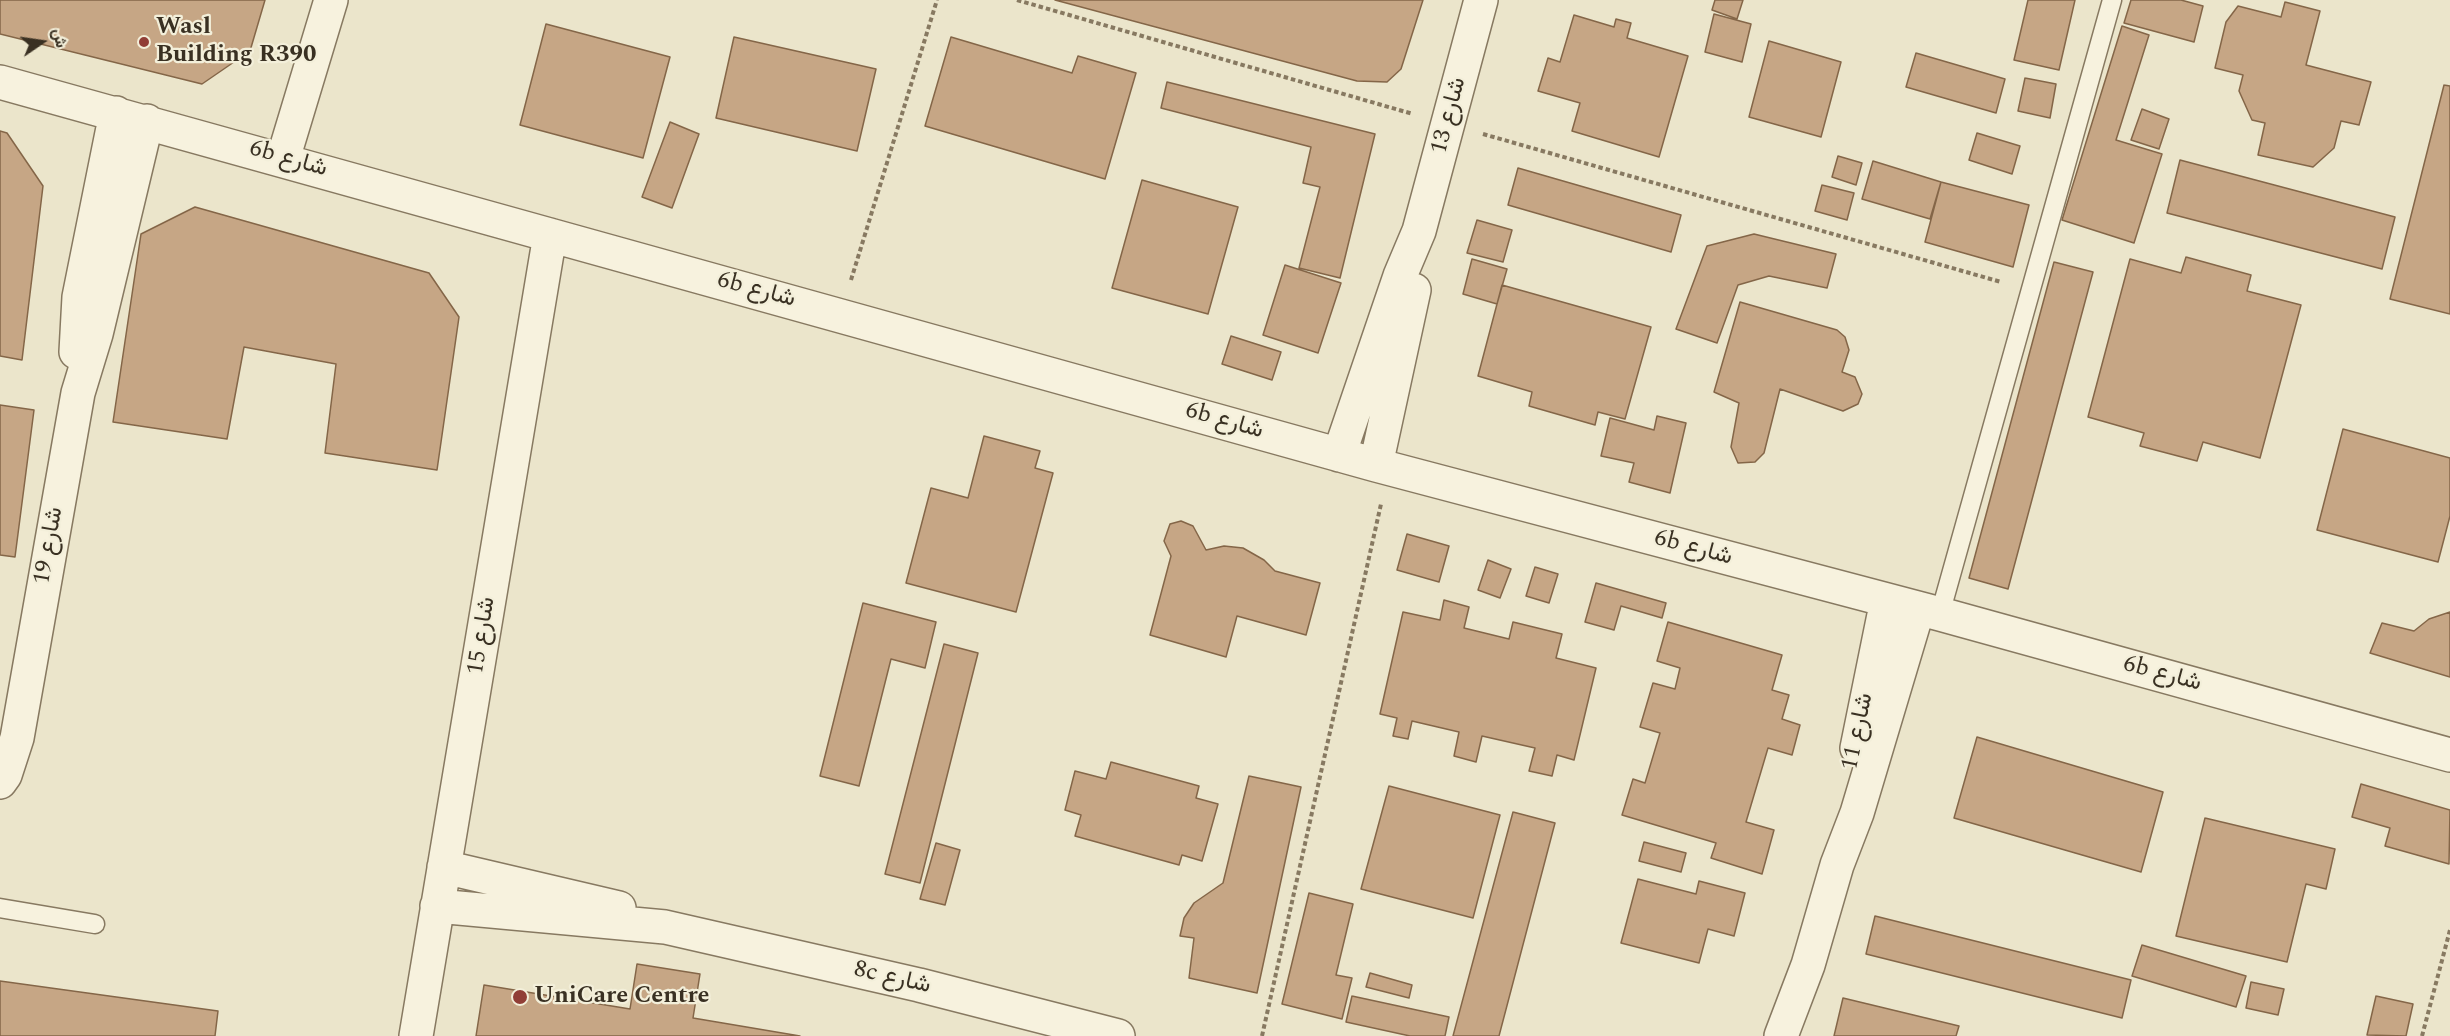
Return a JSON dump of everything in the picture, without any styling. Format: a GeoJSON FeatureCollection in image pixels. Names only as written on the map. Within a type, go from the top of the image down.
{"type":"FeatureCollection","features":[{"type":"Feature","properties":{"kind":"street"},"geometry":{"type":"LineString","coordinates":[[283,159],[331,0]]}},
{"type":"Feature","properties":{"kind":"street","name":"شارع 13"},"geometry":{"type":"LineString","coordinates":[[1339,455],[1400,276],[1419,231],[1481,0]]}},
{"type":"Feature","properties":{"kind":"street","name":"6b شارع"},"geometry":{"type":"LineString","coordinates":[[0,82],[840,314],[1382,467],[1929,611],[2450,755]]}},
{"type":"Feature","properties":{"kind":"street","name":"شارع 19"},"geometry":{"type":"LineString","coordinates":[[0,782],[12,757],[78,393],[96,334],[131,117]]}},
{"type":"Feature","properties":{"kind":"street","name":"شارع 13"},"geometry":{"type":"LineString","coordinates":[[1382,467],[1411,305],[1419,231]]}},
{"type":"Feature","properties":{"kind":"street","name":"شارع 15"},"geometry":{"type":"LineString","coordinates":[[416,1036],[550,235]]}},
{"type":"Feature","properties":{"kind":"street","name":"شارع 11"},"geometry":{"type":"LineString","coordinates":[[1837,865],[1849,781],[1887,600]]}},
{"type":"Feature","properties":{"kind":"street","name":"شارع 11"},"geometry":{"type":"LineString","coordinates":[[1781,1036],[1808,965],[1837,865],[1929,611]]}},
{"type":"Feature","properties":{"kind":"street","name":"شارع 19"},"geometry":{"type":"LineString","coordinates":[[0,740],[22,700]]}},
{"type":"Feature","properties":{"kind":"street","name":"8c شارع"},"geometry":{"type":"LineString","coordinates":[[444,867],[594,902],[665,927],[919,985],[1118,1036]]}},
{"type":"Feature","properties":{"kind":"street","name":"8c شارع"},"geometry":{"type":"LineString","coordinates":[[437,906],[665,927]]}},
{"type":"Feature","properties":{"kind":"street","name":"شارع 11"},"geometry":{"type":"LineString","coordinates":[[1800,1036],[1808,965]]}},
{"type":"Feature","properties":{"kind":"lane"},"geometry":{"type":"LineString","coordinates":[[1929,611],[2031,290],[2112,0]]}},
{"type":"Feature","properties":{"kind":"lane"},"geometry":{"type":"LineString","coordinates":[[0,908],[95,924]]}},
{"type":"Feature","properties":{"kind":"path"},"geometry":{"type":"LineString","coordinates":[[840,314],[937,0]]}},
{"type":"Feature","properties":{"kind":"path"},"geometry":{"type":"LineString","coordinates":[[1017,0],[2031,290]]}},
{"type":"Feature","properties":{"kind":"path"},"geometry":{"type":"LineString","coordinates":[[1262,1036],[1382,467]]}},
{"type":"Feature","properties":{"kind":"path"},"geometry":{"type":"LineString","coordinates":[[2422,1036],[2450,930]]}},
{"type":"Feature","properties":{"kind":"building","name":"Wasl Building R390"},"geometry":{"type":"Polygon","coordinates":[[[0,0],[265,0],[250,51],[202,84],[0,34],[0,0]]]}},
{"type":"Feature","properties":{"kind":"building"},"geometry":{"type":"Polygon","coordinates":[[[1055,0],[1423,0],[1401,69],[1387,82],[1357,81],[1055,0]]]}},
{"type":"Feature","properties":{"kind":"building"},"geometry":{"type":"Polygon","coordinates":[[[1715,0],[1743,0],[1737,19],[1712,10],[1715,0]]]}},
{"type":"Feature","properties":{"kind":"building"},"geometry":{"type":"Polygon","coordinates":[[[2028,0],[2075,0],[2059,70],[2014,60],[2028,0]]]}},
{"type":"Feature","properties":{"kind":"building"},"geometry":{"type":"Polygon","coordinates":[[[2131,0],[2181,0],[2203,6],[2194,42],[2124,23],[2131,0]]]}},
{"type":"Feature","properties":{"kind":"building"},"geometry":{"type":"Polygon","coordinates":[[[2285,2],[2320,11],[2306,65],[2371,82],[2359,125],[2341,121],[2334,148],[2313,167],[2258,155],[2265,123],[2252,120],[2239,91],[2243,75],[2215,68],[2226,22],[2238,6],[2281,17],[2285,2]]]}},
{"type":"Feature","properties":{"kind":"building"},"geometry":{"type":"Polygon","coordinates":[[[1714,14],[1751,24],[1742,62],[1705,52],[1714,14]]]}},
{"type":"Feature","properties":{"kind":"building"},"geometry":{"type":"Polygon","coordinates":[[[1574,15],[1614,27],[1616,19],[1631,23],[1627,38],[1688,56],[1659,157],[1572,131],[1580,103],[1538,91],[1548,58],[1560,62],[1574,15]]]}},
{"type":"Feature","properties":{"kind":"building"},"geometry":{"type":"Polygon","coordinates":[[[546,24],[670,57],[643,158],[520,125],[546,24]]]}},
{"type":"Feature","properties":{"kind":"building"},"geometry":{"type":"Polygon","coordinates":[[[2122,26],[2149,35],[2116,140],[2162,154],[2134,243],[2062,220],[2122,26]]]}},
{"type":"Feature","properties":{"kind":"building"},"geometry":{"type":"Polygon","coordinates":[[[734,37],[876,69],[857,151],[716,118],[734,37]]]}},
{"type":"Feature","properties":{"kind":"building"},"geometry":{"type":"Polygon","coordinates":[[[951,37],[1072,73],[1078,56],[1136,73],[1105,179],[925,126],[951,37]]]}},
{"type":"Feature","properties":{"kind":"building"},"geometry":{"type":"Polygon","coordinates":[[[1769,41],[1841,62],[1821,137],[1749,117],[1769,41]]]}},
{"type":"Feature","properties":{"kind":"building"},"geometry":{"type":"Polygon","coordinates":[[[1916,53],[2005,79],[1996,113],[1906,87],[1916,53]]]}},
{"type":"Feature","properties":{"kind":"building"},"geometry":{"type":"Polygon","coordinates":[[[2025,78],[2056,84],[2050,118],[2018,111],[2025,78]]]}},
{"type":"Feature","properties":{"kind":"building"},"geometry":{"type":"Polygon","coordinates":[[[1167,82],[1375,134],[1340,278],[1299,268],[1320,187],[1303,183],[1311,147],[1161,108],[1167,82]]]}},
{"type":"Feature","properties":{"kind":"building"},"geometry":{"type":"Polygon","coordinates":[[[2444,85],[2450,86],[2450,314],[2390,299],[2444,85]]]}},
{"type":"Feature","properties":{"kind":"building"},"geometry":{"type":"Polygon","coordinates":[[[2142,109],[2169,119],[2159,149],[2131,140],[2142,109]]]}},
{"type":"Feature","properties":{"kind":"building"},"geometry":{"type":"Polygon","coordinates":[[[670,122],[699,134],[672,208],[642,197],[670,122]]]}},
{"type":"Feature","properties":{"kind":"building"},"geometry":{"type":"Polygon","coordinates":[[[0,131],[7,133],[43,186],[22,360],[0,356],[0,131]]]}},
{"type":"Feature","properties":{"kind":"building"},"geometry":{"type":"Polygon","coordinates":[[[1977,133],[2020,146],[2012,174],[1969,160],[1977,133]]]}},
{"type":"Feature","properties":{"kind":"building"},"geometry":{"type":"Polygon","coordinates":[[[1838,156],[1862,163],[1856,185],[1832,177],[1838,156]]]}},
{"type":"Feature","properties":{"kind":"building"},"geometry":{"type":"Polygon","coordinates":[[[2180,160],[2395,217],[2382,269],[2167,213],[2180,160]]]}},
{"type":"Feature","properties":{"kind":"building"},"geometry":{"type":"Polygon","coordinates":[[[1873,161],[1941,182],[1930,219],[1862,199],[1873,161]]]}},
{"type":"Feature","properties":{"kind":"building"},"geometry":{"type":"Polygon","coordinates":[[[1518,168],[1681,215],[1671,252],[1508,205],[1518,168]]]}},
{"type":"Feature","properties":{"kind":"building"},"geometry":{"type":"Polygon","coordinates":[[[1142,180],[1238,207],[1208,314],[1112,288],[1142,180]]]}},
{"type":"Feature","properties":{"kind":"building"},"geometry":{"type":"Polygon","coordinates":[[[1941,182],[2029,205],[2013,267],[1925,242],[1941,182]]]}},
{"type":"Feature","properties":{"kind":"building"},"geometry":{"type":"Polygon","coordinates":[[[1822,185],[1854,193],[1847,220],[1815,211],[1822,185]]]}},
{"type":"Feature","properties":{"kind":"building"},"geometry":{"type":"Polygon","coordinates":[[[195,207],[429,273],[459,317],[437,470],[325,453],[336,364],[244,347],[227,439],[113,422],[141,234],[195,207]]]}},
{"type":"Feature","properties":{"kind":"building"},"geometry":{"type":"Polygon","coordinates":[[[1477,220],[1512,230],[1503,262],[1467,253],[1477,220]]]}},
{"type":"Feature","properties":{"kind":"building"},"geometry":{"type":"Polygon","coordinates":[[[1754,234],[1836,254],[1827,288],[1769,276],[1738,285],[1717,343],[1676,329],[1707,246],[1754,234]]]}},
{"type":"Feature","properties":{"kind":"building"},"geometry":{"type":"Polygon","coordinates":[[[2186,257],[2251,275],[2247,291],[2301,305],[2260,458],[2203,442],[2197,461],[2140,446],[2144,433],[2088,417],[2130,259],[2181,273],[2186,257]]]}},
{"type":"Feature","properties":{"kind":"building"},"geometry":{"type":"Polygon","coordinates":[[[1472,259],[1507,269],[1497,304],[1463,294],[1472,259]]]}},
{"type":"Feature","properties":{"kind":"building"},"geometry":{"type":"Polygon","coordinates":[[[2054,262],[2093,272],[2008,589],[1969,578],[2054,262]]]}},
{"type":"Feature","properties":{"kind":"building"},"geometry":{"type":"Polygon","coordinates":[[[1285,265],[1341,283],[1318,353],[1263,335],[1285,265]]]}},
{"type":"Feature","properties":{"kind":"building"},"geometry":{"type":"Polygon","coordinates":[[[1502,285],[1651,327],[1625,419],[1598,412],[1595,425],[1529,406],[1532,392],[1478,376],[1502,285]]]}},
{"type":"Feature","properties":{"kind":"building"},"geometry":{"type":"Polygon","coordinates":[[[1740,302],[1837,330],[1845,337],[1849,350],[1842,372],[1855,377],[1862,394],[1858,404],[1843,411],[1780,389],[1764,453],[1755,462],[1738,463],[1731,447],[1739,403],[1714,392],[1740,302]]]}},
{"type":"Feature","properties":{"kind":"building"},"geometry":{"type":"Polygon","coordinates":[[[1231,336],[1281,352],[1272,380],[1222,364],[1231,336]]]}},
{"type":"Feature","properties":{"kind":"building"},"geometry":{"type":"Polygon","coordinates":[[[0,405],[34,410],[15,557],[0,555],[0,405]]]}},
{"type":"Feature","properties":{"kind":"building"},"geometry":{"type":"Polygon","coordinates":[[[1657,416],[1686,423],[1670,493],[1629,482],[1634,463],[1601,456],[1610,418],[1654,430],[1657,416]]]}},
{"type":"Feature","properties":{"kind":"building"},"geometry":{"type":"Polygon","coordinates":[[[2343,429],[2450,458],[2450,516],[2438,562],[2317,530],[2343,429]]]}},
{"type":"Feature","properties":{"kind":"building"},"geometry":{"type":"Polygon","coordinates":[[[984,436],[1040,451],[1035,468],[1053,473],[1016,612],[906,583],[931,488],[968,498],[984,436]]]}},
{"type":"Feature","properties":{"kind":"building"},"geometry":{"type":"Polygon","coordinates":[[[1181,521],[1193,526],[1206,550],[1224,546],[1243,548],[1264,560],[1275,571],[1320,583],[1306,635],[1237,616],[1226,657],[1150,635],[1171,556],[1164,541],[1170,524],[1181,521]]]}},
{"type":"Feature","properties":{"kind":"building"},"geometry":{"type":"Polygon","coordinates":[[[1407,534],[1449,546],[1439,582],[1397,570],[1407,534]]]}},
{"type":"Feature","properties":{"kind":"building"},"geometry":{"type":"Polygon","coordinates":[[[1488,560],[1511,569],[1500,598],[1478,590],[1488,560]]]}},
{"type":"Feature","properties":{"kind":"building"},"geometry":{"type":"Polygon","coordinates":[[[1535,567],[1558,574],[1549,603],[1526,596],[1535,567]]]}},
{"type":"Feature","properties":{"kind":"building"},"geometry":{"type":"Polygon","coordinates":[[[1596,583],[1666,603],[1662,618],[1621,606],[1614,630],[1585,622],[1596,583]]]}},
{"type":"Feature","properties":{"kind":"building"},"geometry":{"type":"Polygon","coordinates":[[[1444,600],[1469,607],[1464,628],[1509,639],[1513,622],[1562,634],[1556,658],[1596,668],[1574,760],[1557,755],[1552,776],[1529,771],[1535,748],[1482,736],[1476,762],[1454,756],[1459,732],[1412,721],[1408,739],[1393,736],[1397,718],[1380,714],[1403,612],[1440,620],[1444,600]]]}},
{"type":"Feature","properties":{"kind":"building"},"geometry":{"type":"Polygon","coordinates":[[[863,603],[936,622],[925,668],[891,659],[859,786],[820,776],[863,603]]]}},
{"type":"Feature","properties":{"kind":"building"},"geometry":{"type":"Polygon","coordinates":[[[2450,612],[2450,677],[2370,653],[2382,623],[2414,631],[2429,619],[2450,612]]]}},
{"type":"Feature","properties":{"kind":"building"},"geometry":{"type":"Polygon","coordinates":[[[1668,622],[1782,655],[1772,690],[1789,695],[1782,719],[1800,725],[1792,755],[1768,748],[1746,822],[1774,830],[1762,874],[1711,858],[1716,843],[1622,815],[1633,779],[1645,783],[1660,733],[1640,727],[1653,683],[1675,689],[1680,668],[1657,661],[1668,622]]]}},
{"type":"Feature","properties":{"kind":"building"},"geometry":{"type":"Polygon","coordinates":[[[944,644],[978,653],[920,883],[885,874],[944,644]]]}},
{"type":"Feature","properties":{"kind":"building"},"geometry":{"type":"Polygon","coordinates":[[[1977,737],[2163,792],[2141,872],[1954,818],[1977,737]]]}},
{"type":"Feature","properties":{"kind":"building"},"geometry":{"type":"Polygon","coordinates":[[[1111,762],[1199,786],[1196,798],[1218,804],[1202,861],[1182,855],[1179,865],[1075,836],[1081,815],[1065,810],[1075,771],[1106,779],[1111,762]]]}},
{"type":"Feature","properties":{"kind":"building"},"geometry":{"type":"Polygon","coordinates":[[[1249,776],[1301,787],[1257,993],[1189,978],[1194,938],[1180,936],[1184,918],[1194,903],[1223,883],[1249,776]]]}},
{"type":"Feature","properties":{"kind":"building"},"geometry":{"type":"Polygon","coordinates":[[[2361,784],[2450,810],[2449,864],[2385,846],[2390,828],[2352,817],[2361,784]]]}},
{"type":"Feature","properties":{"kind":"building"},"geometry":{"type":"Polygon","coordinates":[[[1389,786],[1500,815],[1473,918],[1361,889],[1389,786]]]}},
{"type":"Feature","properties":{"kind":"building"},"geometry":{"type":"Polygon","coordinates":[[[1513,812],[1555,823],[1499,1036],[1453,1036],[1513,812]]]}},
{"type":"Feature","properties":{"kind":"building"},"geometry":{"type":"Polygon","coordinates":[[[2205,818],[2335,849],[2326,889],[2306,884],[2287,962],[2176,936],[2205,818]]]}},
{"type":"Feature","properties":{"kind":"building"},"geometry":{"type":"Polygon","coordinates":[[[1644,842],[1686,853],[1681,872],[1639,861],[1644,842]]]}},
{"type":"Feature","properties":{"kind":"building"},"geometry":{"type":"Polygon","coordinates":[[[936,843],[960,850],[945,905],[920,899],[936,843]]]}},
{"type":"Feature","properties":{"kind":"building"},"geometry":{"type":"Polygon","coordinates":[[[1638,879],[1696,894],[1699,881],[1745,893],[1734,936],[1708,929],[1699,963],[1621,943],[1638,879]]]}},
{"type":"Feature","properties":{"kind":"building"},"geometry":{"type":"Polygon","coordinates":[[[1309,893],[1353,904],[1336,975],[1352,978],[1342,1019],[1282,1004],[1309,893]]]}},
{"type":"Feature","properties":{"kind":"building"},"geometry":{"type":"Polygon","coordinates":[[[1875,916],[2131,980],[2122,1018],[1866,954],[1875,916]]]}},
{"type":"Feature","properties":{"kind":"building"},"geometry":{"type":"Polygon","coordinates":[[[2142,945],[2246,976],[2236,1007],[2132,976],[2142,945]]]}},
{"type":"Feature","properties":{"kind":"building","name":"UniCare Centre"},"geometry":{"type":"Polygon","coordinates":[[[637,964],[700,974],[693,1018],[800,1036],[476,1036],[484,985],[630,1009],[637,964]]]}},
{"type":"Feature","properties":{"kind":"building"},"geometry":{"type":"Polygon","coordinates":[[[1370,973],[1412,985],[1409,998],[1366,987],[1370,973]]]}},
{"type":"Feature","properties":{"kind":"building"},"geometry":{"type":"Polygon","coordinates":[[[0,981],[218,1011],[215,1036],[0,1036],[0,981]]]}},
{"type":"Feature","properties":{"kind":"building"},"geometry":{"type":"Polygon","coordinates":[[[2251,982],[2284,989],[2278,1015],[2246,1008],[2251,982]]]}},
{"type":"Feature","properties":{"kind":"building"},"geometry":{"type":"Polygon","coordinates":[[[1352,996],[1449,1017],[1445,1036],[1410,1036],[1346,1022],[1352,996]]]}},
{"type":"Feature","properties":{"kind":"building"},"geometry":{"type":"Polygon","coordinates":[[[2376,996],[2413,1004],[2406,1036],[2367,1035],[2376,996]]]}},
{"type":"Feature","properties":{"kind":"building"},"geometry":{"type":"Polygon","coordinates":[[[1843,998],[1959,1026],[1956,1036],[1834,1036],[1843,998]]]}},
{"type":"Feature","properties":{"kind":"place","name":"Wasl Building R390"},"geometry":{"type":"Point","coordinates":[144,42]}},
{"type":"Feature","properties":{"kind":"place","name":"UniCare Centre"},"geometry":{"type":"Point","coordinates":[520,997]}}]}
